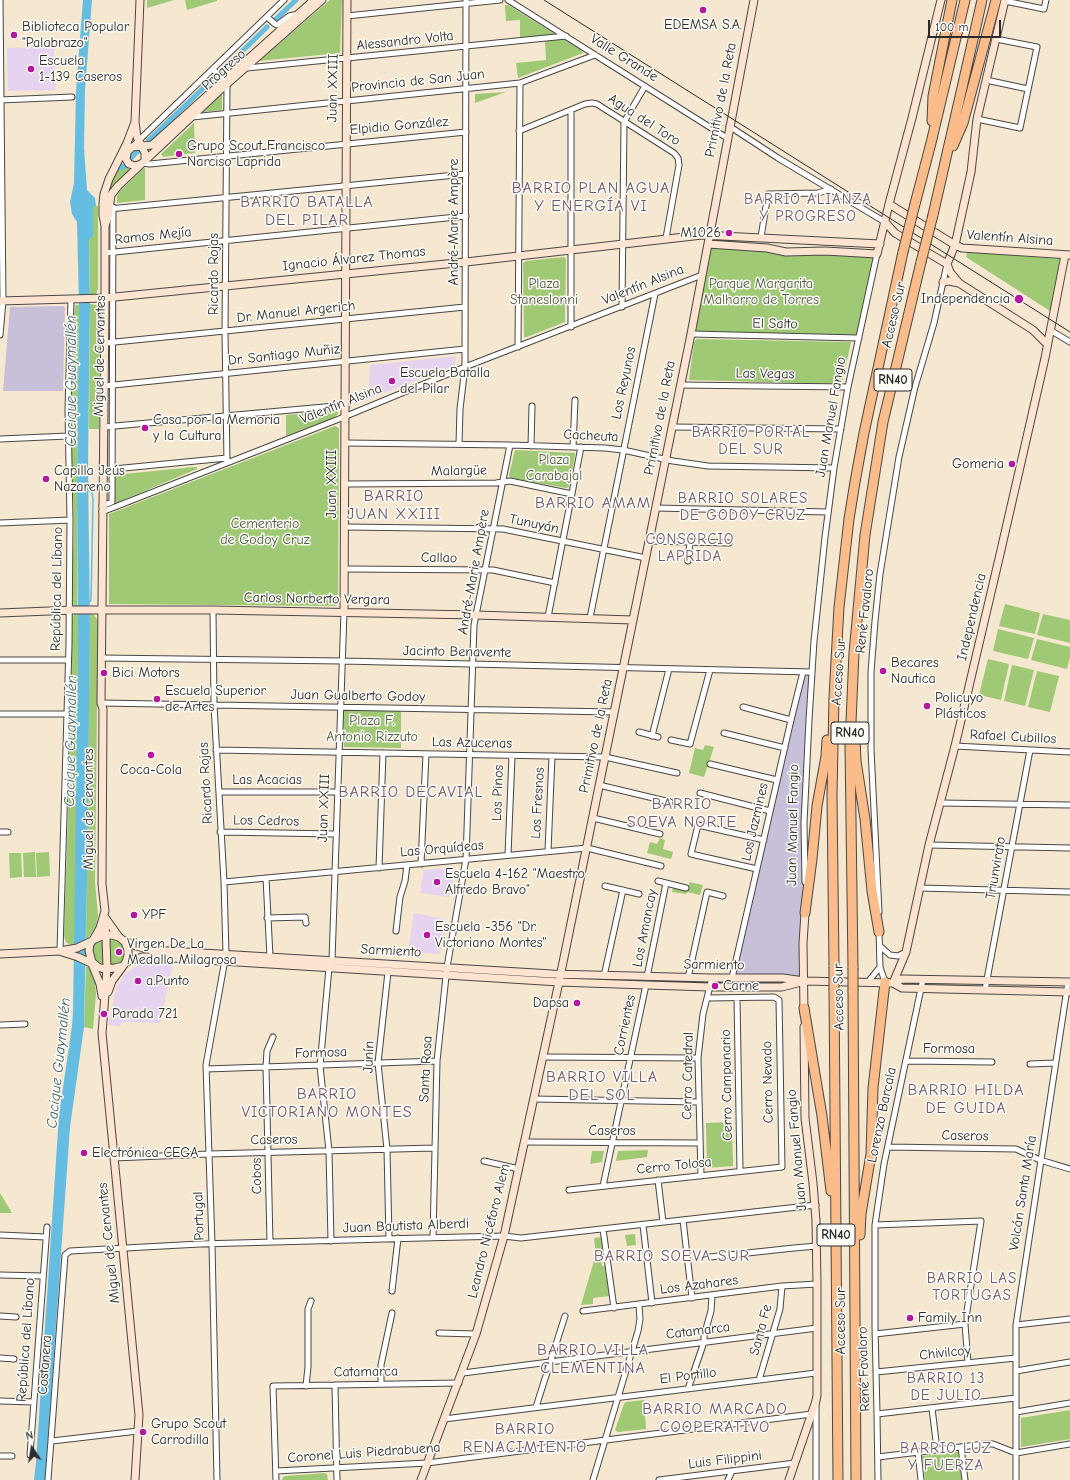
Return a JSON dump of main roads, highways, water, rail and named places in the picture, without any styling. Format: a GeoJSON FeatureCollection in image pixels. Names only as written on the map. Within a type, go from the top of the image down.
{"type":"FeatureCollection","features":[{"type":"Feature","properties":{"kind":"highway"},"geometry":{"type":"LineString","coordinates":[[931,143],[933,96],[952,0]]}},
{"type":"Feature","properties":{"kind":"highway","name":"Acceso Sur"},"geometry":{"type":"LineString","coordinates":[[838,1480],[832,794],[834,697],[839,607],[849,519],[864,433],[903,252],[965,0]]}},
{"type":"Feature","properties":{"kind":"highway","name":"Acceso Sur"},"geometry":{"type":"LineString","coordinates":[[856,1480],[853,968],[850,794],[851,695],[864,543],[883,422],[933,215],[982,0]]}},
{"type":"Feature","properties":{"kind":"highway"},"geometry":{"type":"LineString","coordinates":[[944,167],[963,123],[1002,0]]}},
{"type":"Feature","properties":{"kind":"highway"},"geometry":{"type":"LineString","coordinates":[[870,498],[868,547],[856,696],[855,739],[856,761],[865,819],[872,891],[879,932]]}},
{"type":"Feature","properties":{"kind":"highway"},"geometry":{"type":"LineString","coordinates":[[805,913],[817,806],[827,751],[833,636],[839,607]]}},
{"type":"Feature","properties":{"kind":"highway"},"geometry":{"type":"LineString","coordinates":[[855,1305],[861,1214],[871,1154],[874,1080],[889,983]]}},
{"type":"Feature","properties":{"kind":"highway"},"geometry":{"type":"LineString","coordinates":[[804,1008],[827,1154],[837,1273]]}},
{"type":"Feature","properties":{"kind":"water"},"geometry":{"type":"Polygon","coordinates":[[[83,0],[92,0],[85,90],[84,148],[87,190],[95,198],[96,206],[93,206],[93,234],[89,239],[90,304],[88,466],[90,630],[84,1027],[70,1127],[45,1480],[34,1480],[59,1115],[73,1012],[78,656],[77,489],[79,305],[77,222],[72,214],[70,202],[74,183],[76,91],[83,0]]]}},
{"type":"Feature","properties":{"kind":"waterway"},"geometry":{"type":"LineString","coordinates":[[276,19],[296,0]]}},
{"type":"Feature","properties":{"kind":"waterway"},"geometry":{"type":"LineString","coordinates":[[222,71],[267,27]]}},
{"type":"Feature","properties":{"kind":"waterway"},"geometry":{"type":"LineString","coordinates":[[149,140],[215,77]]}},
{"type":"Feature","properties":{"kind":"waterway"},"geometry":{"type":"LineString","coordinates":[[130,159],[138,151]]}},
{"type":"Feature","properties":{"kind":"waterway"},"geometry":{"type":"LineString","coordinates":[[88,490],[92,492],[93,500],[91,600],[88,604]]}},
{"type":"Feature","properties":{"kind":"tram line"},"geometry":{"type":"LineString","coordinates":[[544,0],[1070,332]]}},
{"type":"Feature","properties":{"kind":"place","name":"EDEMSA S.A."},"geometry":{"type":"Point","coordinates":[703,10]}},
{"type":"Feature","properties":{"kind":"place","name":"Biblioteca Popular \"Palabrazo\""},"geometry":{"type":"Point","coordinates":[14,35]}},
{"type":"Feature","properties":{"kind":"place","name":"Escuela 1-139 Caseros"},"geometry":{"type":"Point","coordinates":[31,69]}},
{"type":"Feature","properties":{"kind":"place","name":"Grupo Scout Francisco Narciso Laprida"},"geometry":{"type":"Point","coordinates":[179,154]}},
{"type":"Feature","properties":{"kind":"place","name":"M1026"},"geometry":{"type":"Point","coordinates":[729,233]}},
{"type":"Feature","properties":{"kind":"place","name":"Independencia"},"geometry":{"type":"Point","coordinates":[1019,299]}},
{"type":"Feature","properties":{"kind":"place","name":"Escuela Batalla del Pilar"},"geometry":{"type":"Point","coordinates":[392,381]}},
{"type":"Feature","properties":{"kind":"place","name":"Casa por la Memoria y la Cultura"},"geometry":{"type":"Point","coordinates":[145,428]}},
{"type":"Feature","properties":{"kind":"place","name":"Gomeria"},"geometry":{"type":"Point","coordinates":[1012,464]}},
{"type":"Feature","properties":{"kind":"place","name":"Capilla Jeús Nazareno"},"geometry":{"type":"Point","coordinates":[46,479]}},
{"type":"Feature","properties":{"kind":"place","name":"Becares Nautica"},"geometry":{"type":"Point","coordinates":[883,671]}},
{"type":"Feature","properties":{"kind":"place","name":"Bici Motors"},"geometry":{"type":"Point","coordinates":[104,673]}},
{"type":"Feature","properties":{"kind":"place","name":"Escuela Superior de Artes"},"geometry":{"type":"Point","coordinates":[157,699]}},
{"type":"Feature","properties":{"kind":"place","name":"Policuyo Plásticos"},"geometry":{"type":"Point","coordinates":[927,706]}},
{"type":"Feature","properties":{"kind":"place","name":"Coca-Cola"},"geometry":{"type":"Point","coordinates":[151,755]}},
{"type":"Feature","properties":{"kind":"place","name":"Escuela 4-162 \"Maestro Alfredo Bravo\""},"geometry":{"type":"Point","coordinates":[437,882]}},
{"type":"Feature","properties":{"kind":"place","name":"YPF"},"geometry":{"type":"Point","coordinates":[134,915]}},
{"type":"Feature","properties":{"kind":"place","name":"Escuela -356 \"Dr. Victoriano Montes\""},"geometry":{"type":"Point","coordinates":[427,935]}},
{"type":"Feature","properties":{"kind":"place","name":"Virgen De La Medalla Milagrosa"},"geometry":{"type":"Point","coordinates":[119,952]}},
{"type":"Feature","properties":{"kind":"place","name":"a.Punto"},"geometry":{"type":"Point","coordinates":[138,981]}},
{"type":"Feature","properties":{"kind":"place","name":"Carne"},"geometry":{"type":"Point","coordinates":[715,986]}},
{"type":"Feature","properties":{"kind":"place","name":"Dapsa"},"geometry":{"type":"Point","coordinates":[577,1003]}},
{"type":"Feature","properties":{"kind":"place","name":"Parada 721"},"geometry":{"type":"Point","coordinates":[104,1014]}},
{"type":"Feature","properties":{"kind":"place","name":"Electrónica CEGA"},"geometry":{"type":"Point","coordinates":[84,1153]}},
{"type":"Feature","properties":{"kind":"place","name":"Family Inn"},"geometry":{"type":"Point","coordinates":[910,1318]}},
{"type":"Feature","properties":{"kind":"place","name":"Grupo Scout Carrodilla"},"geometry":{"type":"Point","coordinates":[143,1432]}},
{"type":"Feature","properties":{"kind":"district","name":"BARRIO PLAN AGUA Y ENERGÍA VI"},"geometry":{"type":"Point","coordinates":[591,197]}},
{"type":"Feature","properties":{"kind":"district","name":"BARRIO ALIANZA Y PROGRESO"},"geometry":{"type":"Point","coordinates":[808,208]}},
{"type":"Feature","properties":{"kind":"district","name":"BARRIO BATALLA DEL PILAR"},"geometry":{"type":"Point","coordinates":[307,211]}},
{"type":"Feature","properties":{"kind":"district","name":"BARRIO PORTAL DEL SUR"},"geometry":{"type":"Point","coordinates":[751,442]}},
{"type":"Feature","properties":{"kind":"district","name":"BARRIO AMAM"},"geometry":{"type":"Point","coordinates":[593,503]}},
{"type":"Feature","properties":{"kind":"district","name":"BARRIO JUAN XXIII"},"geometry":{"type":"Point","coordinates":[394,505]}},
{"type":"Feature","properties":{"kind":"district","name":"BARRIO SOLARES DE GODOY CRUZ"},"geometry":{"type":"Point","coordinates":[743,508]}},
{"type":"Feature","properties":{"kind":"district","name":"CONSORCIO LAPRIDA"},"geometry":{"type":"Point","coordinates":[690,548]}},
{"type":"Feature","properties":{"kind":"district","name":"BARRIO DECAVIAL"},"geometry":{"type":"Point","coordinates":[411,792]}},
{"type":"Feature","properties":{"kind":"district","name":"BARRIO SOEVA NORTE"},"geometry":{"type":"Point","coordinates":[682,813]}},
{"type":"Feature","properties":{"kind":"district","name":"BARRIO VILLA DEL SOL"},"geometry":{"type":"Point","coordinates":[602,1086]}},
{"type":"Feature","properties":{"kind":"district","name":"BARRIO HILDA DE GUIDA"},"geometry":{"type":"Point","coordinates":[966,1099]}},
{"type":"Feature","properties":{"kind":"district","name":"BARRIO VICTORIANO MONTES"},"geometry":{"type":"Point","coordinates":[327,1103]}},
{"type":"Feature","properties":{"kind":"district","name":"BARRIO SOEVA SUR"},"geometry":{"type":"Point","coordinates":[672,1256]}},
{"type":"Feature","properties":{"kind":"district","name":"BARRIO LAS TORTUGAS"},"geometry":{"type":"Point","coordinates":[972,1288]}},
{"type":"Feature","properties":{"kind":"district","name":"BARRIO VILLA CLEMENTINA"},"geometry":{"type":"Point","coordinates":[593,1359]}},
{"type":"Feature","properties":{"kind":"district","name":"BARRIO 13 DE JULIO"},"geometry":{"type":"Point","coordinates":[946,1388]}},
{"type":"Feature","properties":{"kind":"district","name":"BARRIO MARCADO COOPERATIVO"},"geometry":{"type":"Point","coordinates":[715,1418]}},
{"type":"Feature","properties":{"kind":"district","name":"BARRIO RENACIMIENTO"},"geometry":{"type":"Point","coordinates":[525,1438]}},
{"type":"Feature","properties":{"kind":"district","name":"BARRIO LUZ Y FUERZA"},"geometry":{"type":"Point","coordinates":[946,1458]}},
{"type":"Feature","properties":{"kind":"park label","name":"Plaza Staneslonni"},"geometry":{"type":"Point","coordinates":[544,292]}},
{"type":"Feature","properties":{"kind":"park label","name":"Parque Margarita Malharro de Torres"},"geometry":{"type":"Point","coordinates":[761,292]}},
{"type":"Feature","properties":{"kind":"park label","name":"Plaza Carabajal"},"geometry":{"type":"Point","coordinates":[554,468]}},
{"type":"Feature","properties":{"kind":"park label","name":"Cementerio de Godoy Cruz"},"geometry":{"type":"Point","coordinates":[265,532]}},
{"type":"Feature","properties":{"kind":"park label","name":"Plaza F. Antonio Rizzuto"},"geometry":{"type":"Point","coordinates":[372,730]}},
{"type":"Feature","properties":{"kind":"water label","name":"Cacique Guaymallén"},"geometry":{"type":"Point","coordinates":[72,381]}},
{"type":"Feature","properties":{"kind":"water label","name":"Cacique Guaymallén"},"geometry":{"type":"Point","coordinates":[71,741]}},
{"type":"Feature","properties":{"kind":"water label","name":"Cacique Guaymallén"},"geometry":{"type":"Point","coordinates":[59,1063]}}]}
